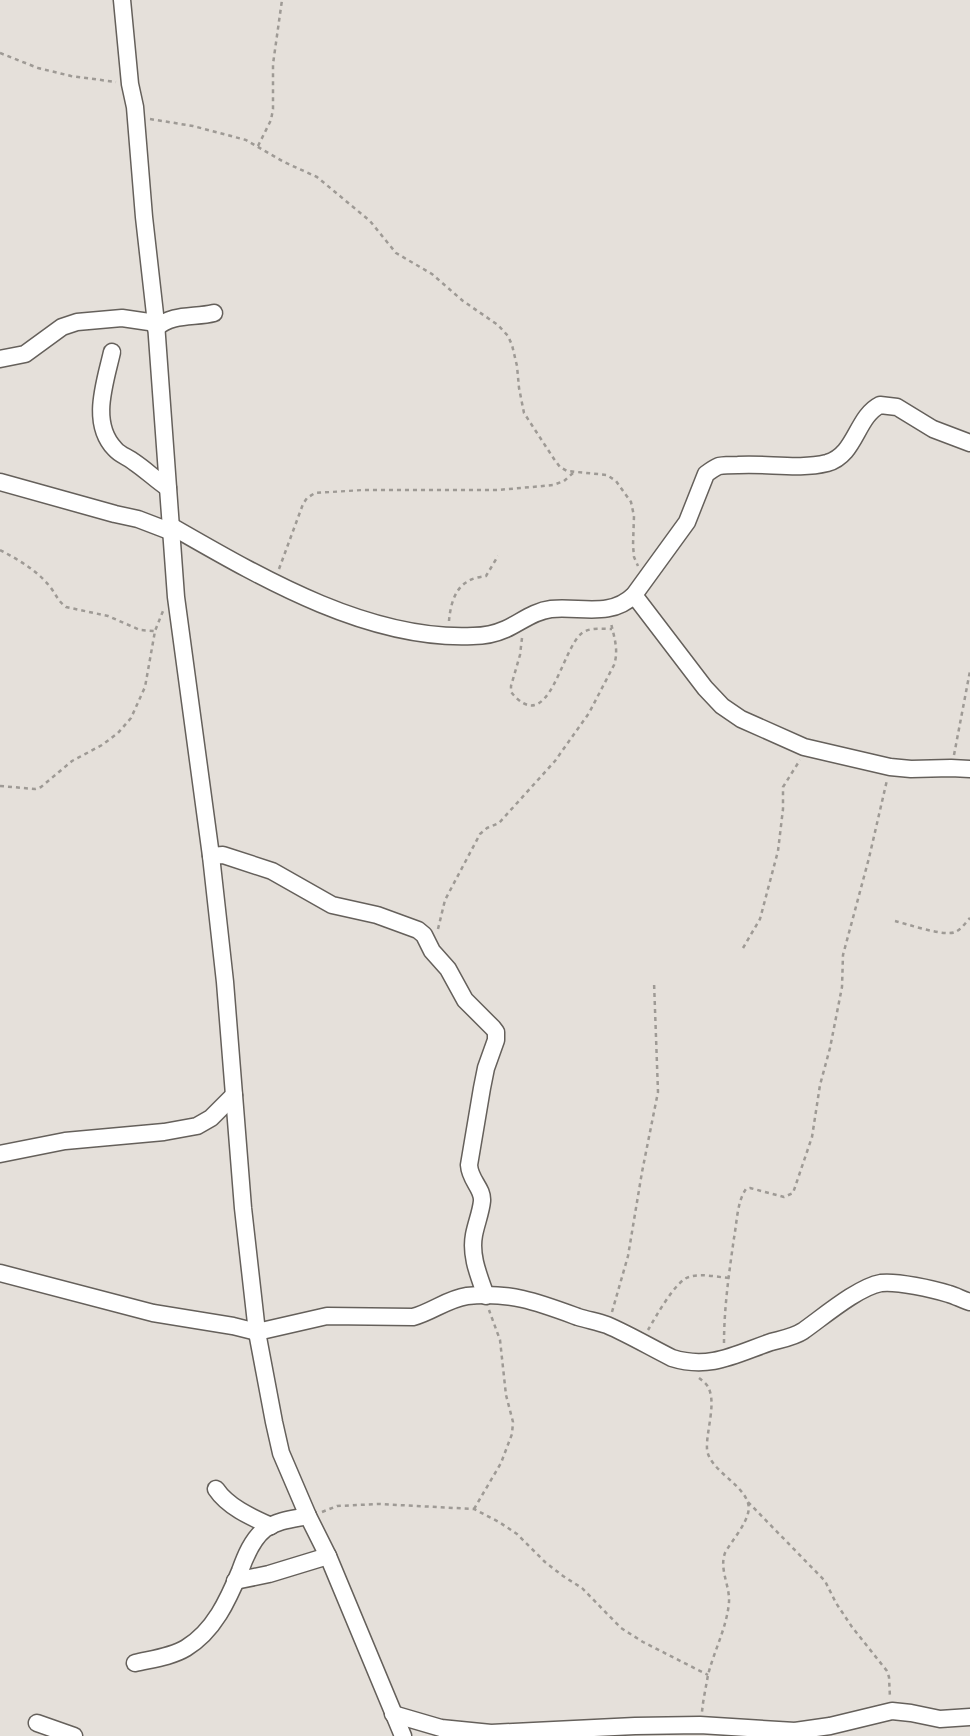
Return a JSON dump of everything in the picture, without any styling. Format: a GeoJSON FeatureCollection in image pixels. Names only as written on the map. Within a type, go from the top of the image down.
{"type":"FeatureCollection","features":[{"type":"Feature","properties":{"kind":"street"},"geometry":{"type":"LineString","coordinates":[[122,0],[130,84],[136,118],[144,217],[156,325],[176,597],[211,856],[225,982],[244,1208],[257,1332],[281,1453],[308,1516],[328,1556],[402,1736]]}},
{"type":"Feature","properties":{"kind":"street"},"geometry":{"type":"LineString","coordinates":[[0,359],[25,354],[62,327],[78,322],[122,318],[156,325],[174,318],[214,313]]}},
{"type":"Feature","properties":{"kind":"street"},"geometry":{"type":"LineString","coordinates":[[112,352],[100,412],[105,434],[109,442],[119,453],[133,461],[168,488]]}},
{"type":"Feature","properties":{"kind":"street"},"geometry":{"type":"LineString","coordinates":[[0,482],[172,529],[248,570],[333,609],[371,623],[438,636],[475,636],[506,629],[533,614],[552,609],[607,609],[627,602],[688,522],[706,474],[720,466],[748,464],[814,465],[829,462],[846,450],[869,413],[880,405],[896,407],[933,429],[970,443]]}},
{"type":"Feature","properties":{"kind":"street"},"geometry":{"type":"LineString","coordinates":[[634,595],[705,688],[722,706],[741,719],[804,747],[890,767],[970,769]]}},
{"type":"Feature","properties":{"kind":"street"},"geometry":{"type":"LineString","coordinates":[[211,856],[223,855],[272,871],[332,905],[377,915],[410,926],[424,935],[429,946],[452,976],[465,1000],[496,1032],[496,1040],[486,1068],[469,1165],[470,1173],[481,1192],[482,1200],[477,1220],[473,1252],[486,1296]]}},
{"type":"Feature","properties":{"kind":"street"},"geometry":{"type":"LineString","coordinates":[[0,1154],[65,1141],[164,1132],[197,1126],[211,1118],[234,1094]]}},
{"type":"Feature","properties":{"kind":"street"},"geometry":{"type":"LineString","coordinates":[[0,1273],[153,1313],[233,1326],[257,1332],[327,1316],[414,1317],[451,1300],[466,1296],[507,1296],[535,1302],[608,1326],[685,1362],[697,1363],[724,1360],[796,1335],[832,1309],[866,1289],[881,1283],[920,1287],[949,1294],[970,1302]]}},
{"type":"Feature","properties":{"kind":"street"},"geometry":{"type":"LineString","coordinates":[[216,1489],[221,1496],[240,1510],[271,1526]]}},
{"type":"Feature","properties":{"kind":"street"},"geometry":{"type":"LineString","coordinates":[[135,1663],[168,1655],[185,1648],[199,1639],[226,1603],[252,1545],[262,1532],[282,1521],[308,1516]]}},
{"type":"Feature","properties":{"kind":"street"},"geometry":{"type":"LineString","coordinates":[[235,1581],[269,1574],[328,1556]]}},
{"type":"Feature","properties":{"kind":"street"},"geometry":{"type":"LineString","coordinates":[[393,1714],[441,1728],[484,1733],[570,1733],[634,1726],[699,1731],[795,1731],[830,1726],[892,1712],[911,1713],[940,1719],[970,1718]]}},
{"type":"Feature","properties":{"kind":"street"},"geometry":{"type":"LineString","coordinates":[[37,1723],[74,1736]]}},
{"type":"Feature","properties":{"kind":"path"},"geometry":{"type":"LineString","coordinates":[[258,146],[271,120],[274,56],[282,0]]}},
{"type":"Feature","properties":{"kind":"path"},"geometry":{"type":"LineString","coordinates":[[0,53],[38,68],[130,84]]}},
{"type":"Feature","properties":{"kind":"path"},"geometry":{"type":"LineString","coordinates":[[136,118],[193,126],[246,140],[268,154],[307,171],[328,184],[353,209],[376,228],[396,253],[432,274],[463,301],[503,330],[510,341],[517,366],[524,413],[560,467],[567,472],[608,475],[616,481],[631,502],[634,516],[632,545],[634,557],[644,579]]}},
{"type":"Feature","properties":{"kind":"path"},"geometry":{"type":"LineString","coordinates":[[275,582],[291,532],[303,504],[307,498],[316,493],[394,490],[497,490],[553,485],[564,481],[573,473]]}},
{"type":"Feature","properties":{"kind":"path"},"geometry":{"type":"LineString","coordinates":[[0,550],[32,569],[66,607],[108,616],[140,630],[155,631]]}},
{"type":"Feature","properties":{"kind":"path"},"geometry":{"type":"LineString","coordinates":[[438,636],[445,631],[448,625],[449,611],[461,587],[467,581],[486,576],[498,556]]}},
{"type":"Feature","properties":{"kind":"path"},"geometry":{"type":"LineString","coordinates":[[0,786],[35,789],[41,787],[72,761],[102,745],[118,733],[131,718],[146,687],[155,631],[159,618],[166,606],[176,597]]}},
{"type":"Feature","properties":{"kind":"path"},"geometry":{"type":"LineString","coordinates":[[429,946],[435,937],[445,900],[480,834],[487,828],[499,823],[555,761],[589,713],[617,656],[617,646],[607,609]]}},
{"type":"Feature","properties":{"kind":"path"},"geometry":{"type":"LineString","coordinates":[[524,619],[520,655],[511,686],[512,692],[522,703],[533,706],[540,704],[546,696],[582,633],[593,629],[612,629]]}},
{"type":"Feature","properties":{"kind":"path"},"geometry":{"type":"LineString","coordinates":[[951,768],[970,671]]}},
{"type":"Feature","properties":{"kind":"path"},"geometry":{"type":"LineString","coordinates":[[743,948],[760,919],[778,851],[783,809],[783,787],[800,761],[804,747]]}},
{"type":"Feature","properties":{"kind":"path"},"geometry":{"type":"LineString","coordinates":[[724,1360],[724,1316],[739,1205],[743,1193],[746,1189],[750,1188],[784,1197],[793,1194],[802,1169],[812,1137],[820,1085],[830,1048],[840,996],[843,955],[869,858],[890,767]]}},
{"type":"Feature","properties":{"kind":"path"},"geometry":{"type":"LineString","coordinates":[[895,921],[918,928],[950,933],[956,932],[970,918]]}},
{"type":"Feature","properties":{"kind":"path"},"geometry":{"type":"LineString","coordinates":[[608,1326],[628,1256],[658,1092],[654,982]]}},
{"type":"Feature","properties":{"kind":"path"},"geometry":{"type":"LineString","coordinates":[[640,1341],[675,1288],[687,1277],[700,1275],[729,1278]]}},
{"type":"Feature","properties":{"kind":"path"},"geometry":{"type":"LineString","coordinates":[[474,1509],[509,1444],[513,1422],[506,1395],[500,1340],[486,1296]]}},
{"type":"Feature","properties":{"kind":"path"},"geometry":{"type":"LineString","coordinates":[[685,1362],[709,1389],[711,1414],[707,1451],[709,1457],[748,1502],[766,1518],[825,1581],[836,1603],[852,1627],[887,1671],[892,1712]]}},
{"type":"Feature","properties":{"kind":"path"},"geometry":{"type":"LineString","coordinates":[[699,1731],[708,1676],[719,1643],[729,1602],[724,1562],[725,1554],[738,1536],[749,1509],[748,1502]]}},
{"type":"Feature","properties":{"kind":"path"},"geometry":{"type":"LineString","coordinates":[[308,1516],[337,1506],[379,1504],[474,1509],[517,1534],[545,1562],[582,1588],[621,1628],[643,1642],[708,1676]]}}]}
